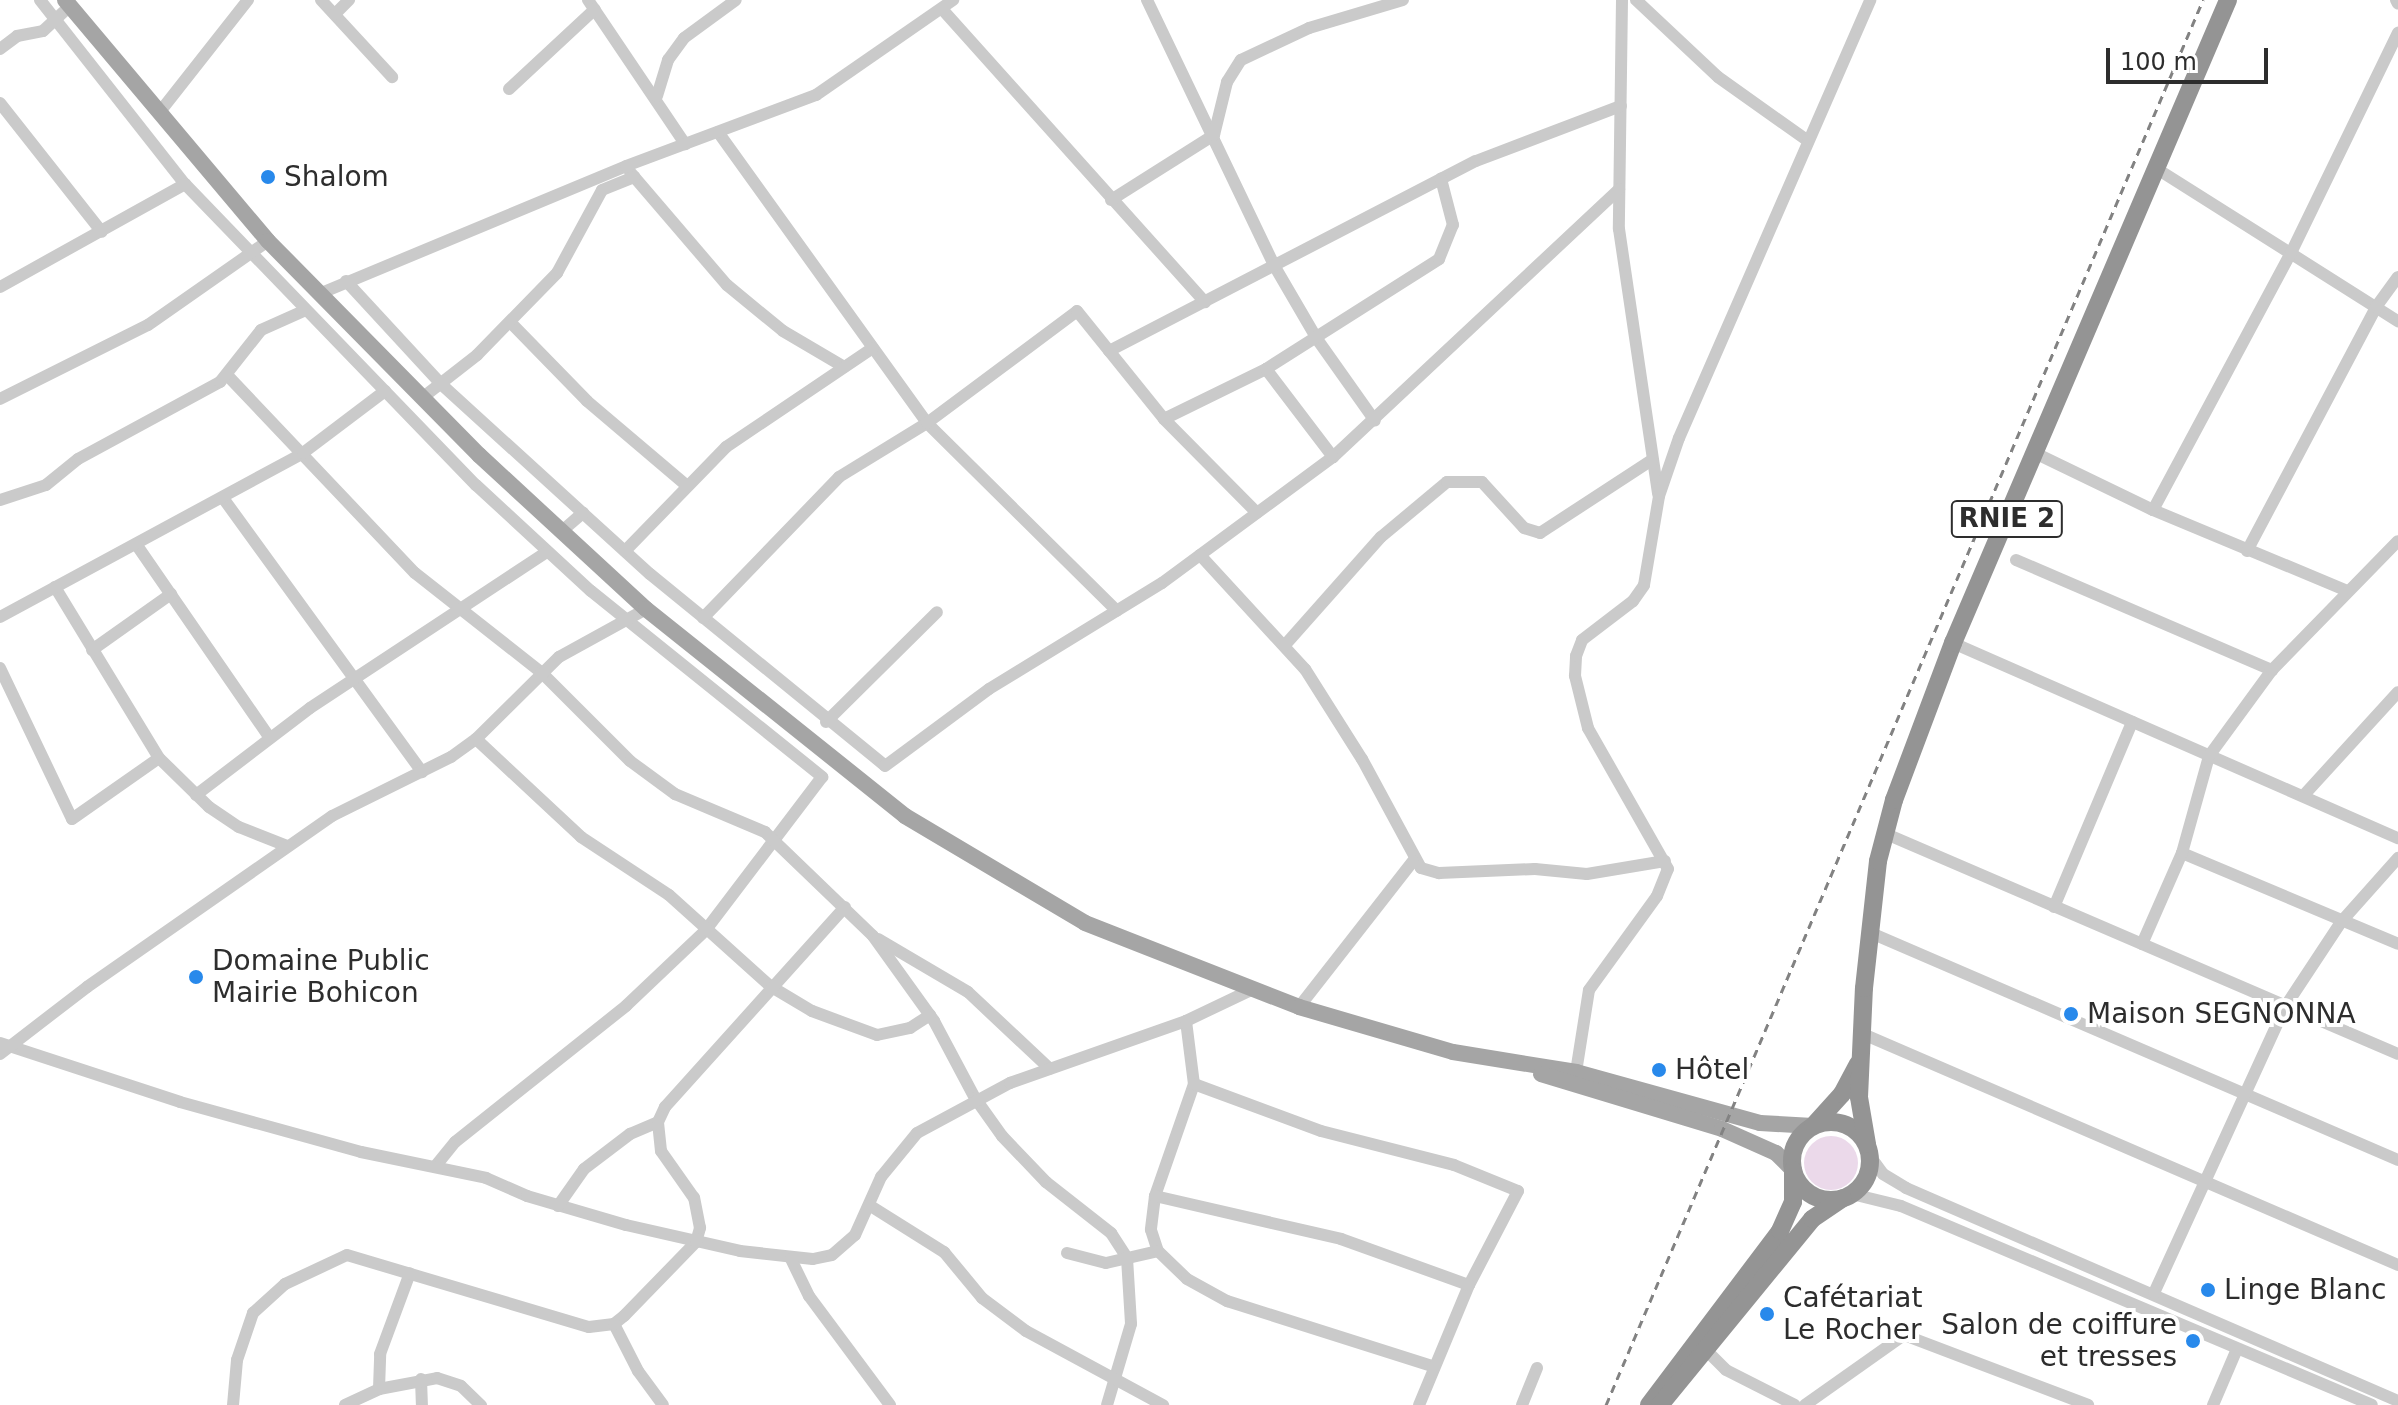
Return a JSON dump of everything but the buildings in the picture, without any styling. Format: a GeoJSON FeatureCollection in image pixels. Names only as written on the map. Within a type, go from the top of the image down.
{"type":"FeatureCollection","features":[{"type":"Feature","properties":{"kind":"highway","name":"RNIE 2"},"geometry":{"type":"LineString","coordinates":[[1868,1150],[1860,1114],[1861,1058],[1871,933],[1884,833],[1953,643],[2228,0]]}},
{"type":"Feature","properties":{"kind":"highway","name":"RNIE 2"},"geometry":{"type":"LineString","coordinates":[[1813,1126],[1842,1094],[1861,1058]]}},
{"type":"Feature","properties":{"kind":"highway"},"geometry":{"type":"LineString","coordinates":[[1649,1405],[1780,1231],[1793,1202],[1795,1145],[1813,1126],[1840,1123],[1868,1150],[1867,1178],[1847,1196],[1812,1219],[1660,1405]]}},
{"type":"Feature","properties":{"kind":"highway"},"geometry":{"type":"LineString","coordinates":[[1793,1170],[1810,1193],[1847,1196]]}},
{"type":"Feature","properties":{"kind":"main road"},"geometry":{"type":"LineString","coordinates":[[68,3],[268,241],[422,398],[646,609],[865,786],[981,864],[1085,923],[1299,1007],[1513,1065],[1722,1129],[1776,1153],[1793,1170]]}},
{"type":"Feature","properties":{"kind":"main road"},"geometry":{"type":"LineString","coordinates":[[1513,1065],[1576,1072],[1760,1123],[1813,1126]]}},
{"type":"Feature","properties":{"kind":"street"},"geometry":{"type":"LineString","coordinates":[[40,0],[185,184],[385,391],[547,552],[822,777],[777,841],[706,930],[626,1006],[455,1142],[435,1167]]}},
{"type":"Feature","properties":{"kind":"street"},"geometry":{"type":"LineString","coordinates":[[159,113],[248,0]]}},
{"type":"Feature","properties":{"kind":"street"},"geometry":{"type":"LineString","coordinates":[[321,0],[392,77]]}},
{"type":"Feature","properties":{"kind":"street"},"geometry":{"type":"LineString","coordinates":[[335,14],[349,0]]}},
{"type":"Feature","properties":{"kind":"street"},"geometry":{"type":"LineString","coordinates":[[657,96],[668,60],[684,38],[736,0]]}},
{"type":"Feature","properties":{"kind":"street"},"geometry":{"type":"LineString","coordinates":[[319,294],[630,171],[685,144],[834,87],[953,0]]}},
{"type":"Feature","properties":{"kind":"street"},"geometry":{"type":"LineString","coordinates":[[1147,0],[1275,267],[1317,339],[1375,421]]}},
{"type":"Feature","properties":{"kind":"street"},"geometry":{"type":"LineString","coordinates":[[1111,200],[1214,135],[1227,82],[1241,60],[1281,38],[1403,0]]}},
{"type":"Feature","properties":{"kind":"street"},"geometry":{"type":"LineString","coordinates":[[1622,0],[1619,189],[1628,305],[1659,496]]}},
{"type":"Feature","properties":{"kind":"street"},"geometry":{"type":"LineString","coordinates":[[1636,0],[1718,77],[1808,141]]}},
{"type":"Feature","properties":{"kind":"street"},"geometry":{"type":"LineString","coordinates":[[1576,1072],[1589,990],[1666,881],[1665,861],[1588,728],[1575,676],[1582,640],[1633,601],[1644,585],[1659,496],[1870,0]]}},
{"type":"Feature","properties":{"kind":"street"},"geometry":{"type":"LineString","coordinates":[[0,49],[56,20],[68,3]]}},
{"type":"Feature","properties":{"kind":"street"},"geometry":{"type":"LineString","coordinates":[[509,89],[591,5],[657,96],[685,144]]}},
{"type":"Feature","properties":{"kind":"street"},"geometry":{"type":"LineString","coordinates":[[942,9],[1205,302]]}},
{"type":"Feature","properties":{"kind":"street"},"geometry":{"type":"LineString","coordinates":[[2153,510],[2291,253],[2398,33]]}},
{"type":"Feature","properties":{"kind":"street"},"geometry":{"type":"LineString","coordinates":[[0,103],[102,232]]}},
{"type":"Feature","properties":{"kind":"street"},"geometry":{"type":"LineString","coordinates":[[1109,351],[1441,179],[1518,143],[1621,106]]}},
{"type":"Feature","properties":{"kind":"street"},"geometry":{"type":"LineString","coordinates":[[718,132],[927,423],[1117,611]]}},
{"type":"Feature","properties":{"kind":"street"},"geometry":{"type":"LineString","coordinates":[[2154,167],[2398,321]]}},
{"type":"Feature","properties":{"kind":"street"},"geometry":{"type":"LineString","coordinates":[[422,398],[511,323],[557,273],[602,190],[630,171]]}},
{"type":"Feature","properties":{"kind":"street"},"geometry":{"type":"LineString","coordinates":[[630,171],[727,285],[783,331],[844,367]]}},
{"type":"Feature","properties":{"kind":"street"},"geometry":{"type":"LineString","coordinates":[[1164,419],[1266,369],[1439,259],[1453,225],[1441,179]]}},
{"type":"Feature","properties":{"kind":"street"},"geometry":{"type":"LineString","coordinates":[[0,287],[185,184]]}},
{"type":"Feature","properties":{"kind":"street"},"geometry":{"type":"LineString","coordinates":[[865,786],[885,766],[989,689],[1117,611],[1200,555],[1333,457],[1375,421],[1619,189]]}},
{"type":"Feature","properties":{"kind":"street"},"geometry":{"type":"LineString","coordinates":[[0,399],[148,325],[268,241]]}},
{"type":"Feature","properties":{"kind":"street"},"geometry":{"type":"LineString","coordinates":[[2247,551],[2376,307],[2398,277]]}},
{"type":"Feature","properties":{"kind":"street"},"geometry":{"type":"LineString","coordinates":[[346,281],[441,384],[625,551],[826,722],[885,766]]}},
{"type":"Feature","properties":{"kind":"street"},"geometry":{"type":"LineString","coordinates":[[0,500],[46,485],[78,459],[151,423],[227,375],[261,330],[306,310]]}},
{"type":"Feature","properties":{"kind":"street"},"geometry":{"type":"LineString","coordinates":[[703,618],[839,477],[927,423],[1077,311],[1164,419],[1257,513]]}},
{"type":"Feature","properties":{"kind":"street"},"geometry":{"type":"LineString","coordinates":[[511,323],[598,412],[686,485]]}},
{"type":"Feature","properties":{"kind":"street"},"geometry":{"type":"LineString","coordinates":[[625,551],[686,485],[759,423],[873,348]]}},
{"type":"Feature","properties":{"kind":"street"},"geometry":{"type":"LineString","coordinates":[[1266,369],[1333,457]]}},
{"type":"Feature","properties":{"kind":"street"},"geometry":{"type":"LineString","coordinates":[[227,375],[371,529],[459,613],[541,672],[654,781],[753,824],[777,841],[873,936],[930,1015],[975,1098],[1016,1154],[1111,1233],[1127,1258],[1131,1324],[1107,1405]]}},
{"type":"Feature","properties":{"kind":"street"},"geometry":{"type":"LineString","coordinates":[[0,617],[303,453],[385,391]]}},
{"type":"Feature","properties":{"kind":"street"},"geometry":{"type":"LineString","coordinates":[[2035,453],[2153,510],[2345,590]]}},
{"type":"Feature","properties":{"kind":"street"},"geometry":{"type":"LineString","coordinates":[[1285,645],[1381,537],[1447,482],[1482,482],[1524,528],[1540,533],[1652,460]]}},
{"type":"Feature","properties":{"kind":"street"},"geometry":{"type":"LineString","coordinates":[[223,498],[352,680],[422,772]]}},
{"type":"Feature","properties":{"kind":"street"},"geometry":{"type":"LineString","coordinates":[[562,531],[583,513]]}},
{"type":"Feature","properties":{"kind":"street"},"geometry":{"type":"LineString","coordinates":[[2142,944],[2182,853],[2209,756],[2272,670],[2345,590],[2398,541]]}},
{"type":"Feature","properties":{"kind":"street"},"geometry":{"type":"LineString","coordinates":[[136,544],[269,737]]}},
{"type":"Feature","properties":{"kind":"street"},"geometry":{"type":"LineString","coordinates":[[196,795],[269,737],[547,552]]}},
{"type":"Feature","properties":{"kind":"street"},"geometry":{"type":"LineString","coordinates":[[1200,555],[1285,645],[1362,759],[1413,861],[1439,873],[1535,869],[1587,874],[1665,861]]}},
{"type":"Feature","properties":{"kind":"street"},"geometry":{"type":"LineString","coordinates":[[2016,560],[2272,670]]}},
{"type":"Feature","properties":{"kind":"street"},"geometry":{"type":"LineString","coordinates":[[55,587],[159,758],[196,795],[239,827],[287,846]]}},
{"type":"Feature","properties":{"kind":"street"},"geometry":{"type":"LineString","coordinates":[[92,650],[171,594]]}},
{"type":"Feature","properties":{"kind":"street"},"geometry":{"type":"LineString","coordinates":[[3,1048],[332,816],[422,772],[476,739],[541,672],[582,642],[629,621],[646,609]]}},
{"type":"Feature","properties":{"kind":"street"},"geometry":{"type":"LineString","coordinates":[[826,722],[937,612]]}},
{"type":"Feature","properties":{"kind":"street"},"geometry":{"type":"LineString","coordinates":[[1953,643],[2398,838]]}},
{"type":"Feature","properties":{"kind":"street"},"geometry":{"type":"LineString","coordinates":[[0,668],[72,819],[159,758]]}},
{"type":"Feature","properties":{"kind":"street"},"geometry":{"type":"LineString","coordinates":[[2304,795],[2398,692]]}},
{"type":"Feature","properties":{"kind":"street"},"geometry":{"type":"LineString","coordinates":[[2054,907],[2132,722]]}},
{"type":"Feature","properties":{"kind":"street"},"geometry":{"type":"LineString","coordinates":[[476,739],[581,837],[669,895],[770,986],[812,1011],[877,1035],[910,1028],[930,1015]]}},
{"type":"Feature","properties":{"kind":"street"},"geometry":{"type":"LineString","coordinates":[[1884,833],[2398,1054]]}},
{"type":"Feature","properties":{"kind":"street"},"geometry":{"type":"LineString","coordinates":[[2182,853],[2398,944]]}},
{"type":"Feature","properties":{"kind":"street"},"geometry":{"type":"LineString","coordinates":[[2154,1293],[2201,1183],[2285,1007],[2341,922],[2398,858]]}},
{"type":"Feature","properties":{"kind":"street"},"geometry":{"type":"LineString","coordinates":[[1299,1007],[1413,861]]}},
{"type":"Feature","properties":{"kind":"street"},"geometry":{"type":"LineString","coordinates":[[233,1405],[244,1333],[253,1313],[285,1284],[347,1255],[589,1327],[614,1324],[696,1242],[698,1207],[661,1151],[658,1122],[673,1094],[845,907]]}},
{"type":"Feature","properties":{"kind":"street"},"geometry":{"type":"LineString","coordinates":[[1871,933],[2398,1160]]}},
{"type":"Feature","properties":{"kind":"street"},"geometry":{"type":"LineString","coordinates":[[873,936],[968,992],[1050,1069]]}},
{"type":"Feature","properties":{"kind":"street"},"geometry":{"type":"LineString","coordinates":[[3,1048],[180,1102],[361,1152],[486,1178],[558,1206],[696,1242],[791,1259],[832,1255],[844,1248],[881,1177],[906,1144],[975,1098],[1186,1021],[1251,990]]}},
{"type":"Feature","properties":{"kind":"street"},"geometry":{"type":"LineString","coordinates":[[1186,1021],[1194,1084],[1155,1196],[1151,1230],[1158,1251],[1187,1279],[1227,1301],[1432,1366]]}},
{"type":"Feature","properties":{"kind":"street"},"geometry":{"type":"LineString","coordinates":[[1863,1034],[2201,1183],[2398,1265]]}},
{"type":"Feature","properties":{"kind":"street"},"geometry":{"type":"LineString","coordinates":[[1194,1084],[1321,1131],[1454,1165],[1518,1191],[1469,1285],[1432,1366],[1419,1405]]}},
{"type":"Feature","properties":{"kind":"street"},"geometry":{"type":"LineString","coordinates":[[558,1206],[584,1169],[630,1134],[658,1122]]}},
{"type":"Feature","properties":{"kind":"street"},"geometry":{"type":"LineString","coordinates":[[1868,1150],[1883,1174],[1906,1188],[2398,1401]]}},
{"type":"Feature","properties":{"kind":"street"},"geometry":{"type":"LineString","coordinates":[[1155,1196],[1341,1239],[1469,1285]]}},
{"type":"Feature","properties":{"kind":"street"},"geometry":{"type":"LineString","coordinates":[[1847,1196],[1901,1206],[2372,1405]]}},
{"type":"Feature","properties":{"kind":"street"},"geometry":{"type":"LineString","coordinates":[[869,1205],[944,1252],[982,1298],[1009,1319],[1163,1405]]}},
{"type":"Feature","properties":{"kind":"street"},"geometry":{"type":"LineString","coordinates":[[1067,1253],[1093,1263],[1158,1251]]}},
{"type":"Feature","properties":{"kind":"street"},"geometry":{"type":"LineString","coordinates":[[791,1259],[809,1296],[890,1405]]}},
{"type":"Feature","properties":{"kind":"street"},"geometry":{"type":"LineString","coordinates":[[379,1389],[380,1354],[410,1273]]}},
{"type":"Feature","properties":{"kind":"street"},"geometry":{"type":"LineString","coordinates":[[614,1324],[638,1371],[663,1405]]}},
{"type":"Feature","properties":{"kind":"street"},"geometry":{"type":"LineString","coordinates":[[1805,1405],[1904,1335],[2088,1405]]}},
{"type":"Feature","properties":{"kind":"street"},"geometry":{"type":"LineString","coordinates":[[2213,1405],[2237,1349]]}},
{"type":"Feature","properties":{"kind":"street"},"geometry":{"type":"LineString","coordinates":[[1706,1350],[1726,1370],[1795,1405]]}},
{"type":"Feature","properties":{"kind":"street"},"geometry":{"type":"LineString","coordinates":[[1522,1405],[1537,1368]]}},
{"type":"Feature","properties":{"kind":"street"},"geometry":{"type":"LineString","coordinates":[[421,1379],[422,1405]]}},
{"type":"Feature","properties":{"kind":"street"},"geometry":{"type":"LineString","coordinates":[[345,1405],[379,1389],[421,1379],[449,1380],[481,1405]]}},
{"type":"Feature","properties":{"kind":"shaded area"},"geometry":{"type":"Polygon","coordinates":[[[1831,1136],[1850,1144],[1858,1163],[1850,1182],[1831,1190],[1812,1182],[1804,1163],[1812,1144],[1831,1136]]]}},
{"type":"Feature","properties":{"kind":"railway"},"geometry":{"type":"LineString","coordinates":[[1606,1405],[2203,0]]}},
{"type":"Feature","properties":{"kind":"place","name":"Shalom"},"geometry":{"type":"Point","coordinates":[268,177]}},
{"type":"Feature","properties":{"kind":"place","name":"Domaine Public Mairie Bohicon"},"geometry":{"type":"Point","coordinates":[196,977]}},
{"type":"Feature","properties":{"kind":"place","name":"Maison SEGNONNA"},"geometry":{"type":"Point","coordinates":[2071,1014]}},
{"type":"Feature","properties":{"kind":"place","name":"Hôtel"},"geometry":{"type":"Point","coordinates":[1659,1070]}},
{"type":"Feature","properties":{"kind":"place","name":"Linge Blanc"},"geometry":{"type":"Point","coordinates":[2208,1290]}},
{"type":"Feature","properties":{"kind":"place","name":"Cafétariat Le Rocher"},"geometry":{"type":"Point","coordinates":[1767,1314]}},
{"type":"Feature","properties":{"kind":"place","name":"Salon de coiffure et tresses"},"geometry":{"type":"Point","coordinates":[2193,1341]}}]}
